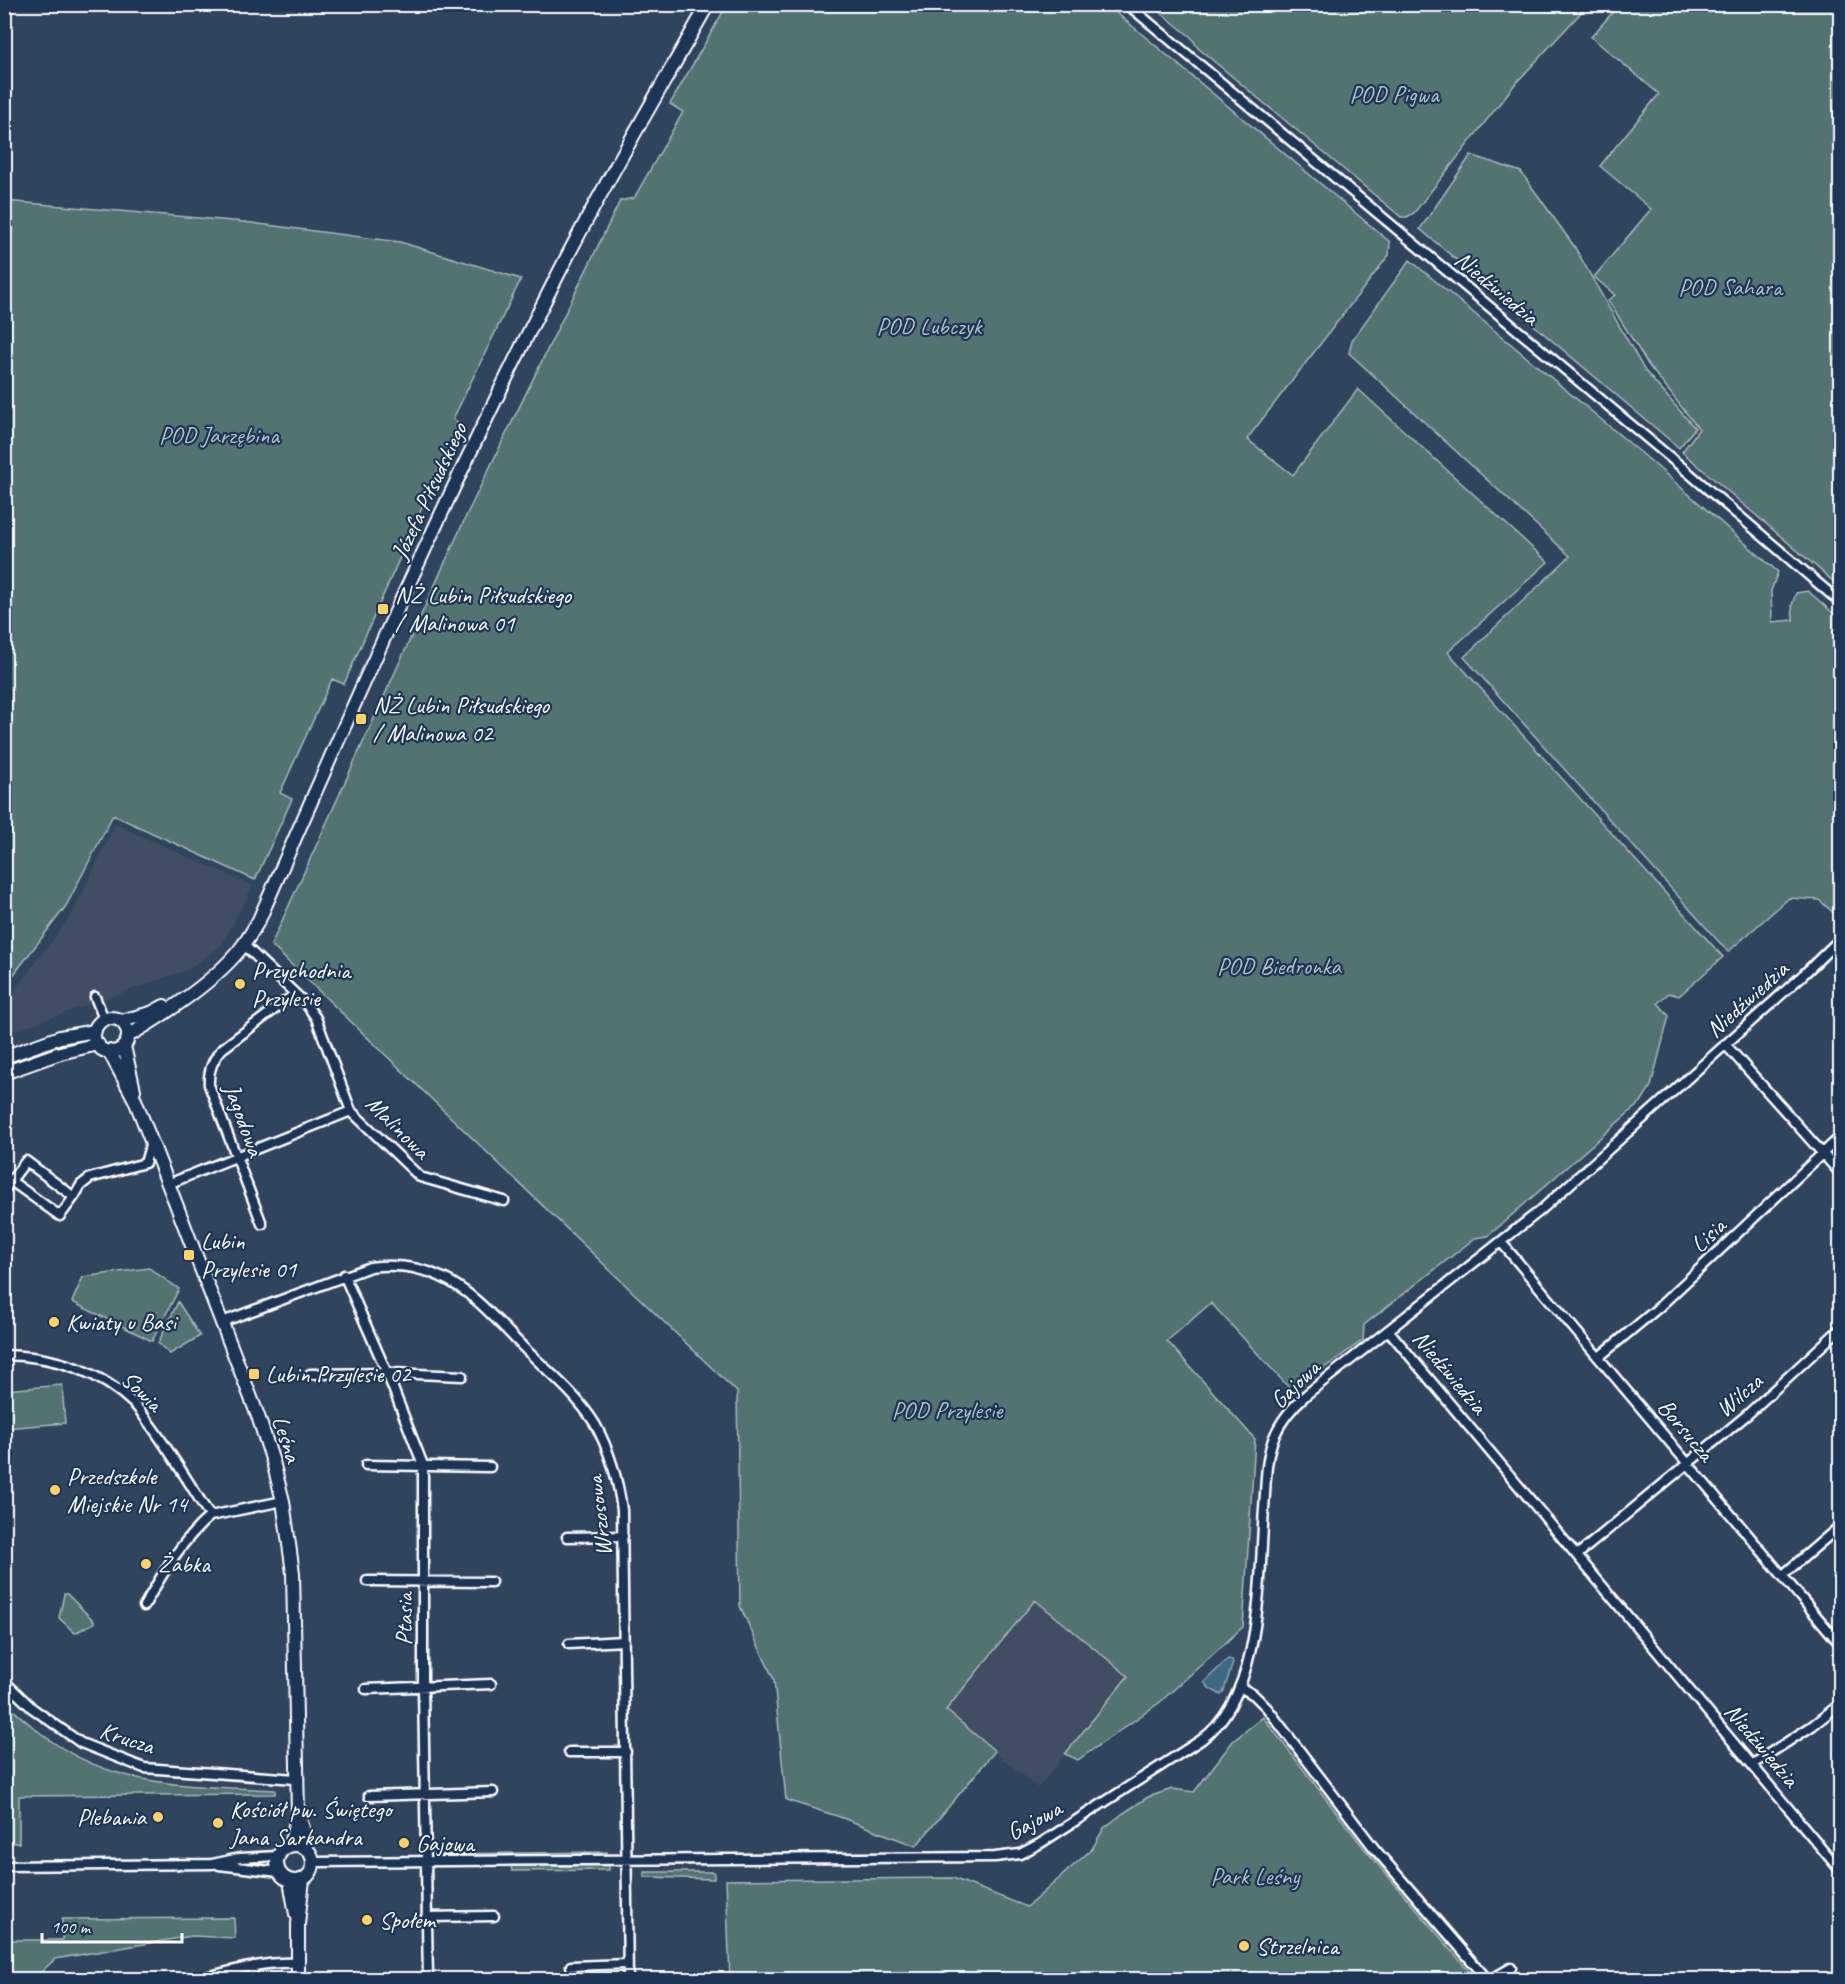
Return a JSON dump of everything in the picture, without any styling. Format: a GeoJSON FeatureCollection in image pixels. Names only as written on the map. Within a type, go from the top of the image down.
{"type":"FeatureCollection","features":[{"type":"Feature","properties":{"kind":"street","name":"Józefa Piłsudskiego"},"geometry":{"type":"LineString","coordinates":[[126,1041],[218,972],[244,945],[259,920],[442,511],[600,195],[708,4]]}},
{"type":"Feature","properties":{"kind":"street","name":"Niedźwiedzia"},"geometry":{"type":"LineString","coordinates":[[1127,4],[1681,466],[1840,602]]}},
{"type":"Feature","properties":{"kind":"street","name":"Niedźwiedzia"},"geometry":{"type":"LineString","coordinates":[[1840,939],[1541,1210],[1389,1331],[1840,1870]]}},
{"type":"Feature","properties":{"kind":"street","name":"Malinowa"},"geometry":{"type":"LineString","coordinates":[[244,945],[295,994],[316,1018],[351,1111],[420,1176],[504,1201]]}},
{"type":"Feature","properties":{"kind":"street","name":"Józefa Piłsudskiego"},"geometry":{"type":"LineString","coordinates":[[121,1021],[151,1013],[192,992]]}},
{"type":"Feature","properties":{"kind":"street","name":"Jagodowa"},"geometry":{"type":"LineString","coordinates":[[262,1224],[209,1085],[208,1074],[215,1057],[222,1050],[295,994]]}},
{"type":"Feature","properties":{"kind":"street"},"geometry":{"type":"LineString","coordinates":[[95,997],[104,1019]]}},
{"type":"Feature","properties":{"kind":"street"},"geometry":{"type":"LineString","coordinates":[[116,1018],[121,1021],[127,1028],[126,1041],[119,1050],[109,1051],[98,1044],[95,1031],[100,1022],[104,1019],[116,1018]]}},
{"type":"Feature","properties":{"kind":"street"},"geometry":{"type":"LineString","coordinates":[[4,1056],[60,1037],[95,1031]]}},
{"type":"Feature","properties":{"kind":"street","name":"Leśna"},"geometry":{"type":"LineString","coordinates":[[126,1041],[135,1100]]}},
{"type":"Feature","properties":{"kind":"street"},"geometry":{"type":"LineString","coordinates":[[4,1073],[60,1053],[98,1044]]}},
{"type":"Feature","properties":{"kind":"street"},"geometry":{"type":"LineString","coordinates":[[1725,1044],[1840,1173]]}},
{"type":"Feature","properties":{"kind":"street","name":"Leśna"},"geometry":{"type":"LineString","coordinates":[[109,1051],[135,1100],[152,1141],[222,1322],[270,1453],[284,1501],[293,1573],[296,1779],[298,1813],[303,1828],[304,1848]]}},
{"type":"Feature","properties":{"kind":"street"},"geometry":{"type":"LineString","coordinates":[[168,1184],[351,1111]]}},
{"type":"Feature","properties":{"kind":"street","name":"Lisia"},"geometry":{"type":"LineString","coordinates":[[1599,1357],[1658,1308],[1840,1137]]}},
{"type":"Feature","properties":{"kind":"street"},"geometry":{"type":"LineString","coordinates":[[11,1181],[60,1216],[80,1186],[90,1178],[146,1163],[152,1141]]}},
{"type":"Feature","properties":{"kind":"street"},"geometry":{"type":"LineString","coordinates":[[4,1190],[26,1161],[74,1197]]}},
{"type":"Feature","properties":{"kind":"street","name":"Borsucza"},"geometry":{"type":"LineString","coordinates":[[1501,1242],[1840,1644]]}},
{"type":"Feature","properties":{"kind":"street","name":"Wrzosowa"},"geometry":{"type":"LineString","coordinates":[[222,1322],[370,1267],[406,1266],[441,1277],[472,1298],[573,1396],[595,1424],[610,1456],[618,1482],[623,1536],[628,1980]]}},
{"type":"Feature","properties":{"kind":"street","name":"Ptasia"},"geometry":{"type":"LineString","coordinates":[[344,1275],[387,1372],[423,1465],[423,1687],[428,1980]]}},
{"type":"Feature","properties":{"kind":"street","name":"Wilcza"},"geometry":{"type":"LineString","coordinates":[[1577,1555],[1748,1414],[1840,1329]]}},
{"type":"Feature","properties":{"kind":"street","name":"Gajowa"},"geometry":{"type":"LineString","coordinates":[[313,1862],[995,1857],[1020,1854],[1041,1843],[1206,1736],[1227,1713],[1240,1687],[1256,1619],[1267,1464],[1275,1436],[1299,1401],[1389,1331]]}},
{"type":"Feature","properties":{"kind":"street","name":"Sowia"},"geometry":{"type":"LineString","coordinates":[[4,1355],[32,1356],[73,1365],[110,1385],[136,1406],[210,1516]]}},
{"type":"Feature","properties":{"kind":"street"},"geometry":{"type":"LineString","coordinates":[[310,1374],[387,1372],[462,1376]]}},
{"type":"Feature","properties":{"kind":"street"},"geometry":{"type":"LineString","coordinates":[[366,1465],[490,1467]]}},
{"type":"Feature","properties":{"kind":"street"},"geometry":{"type":"LineString","coordinates":[[144,1606],[171,1560],[197,1527],[210,1516],[284,1501]]}},
{"type":"Feature","properties":{"kind":"street"},"geometry":{"type":"LineString","coordinates":[[1783,1575],[1840,1526]]}},
{"type":"Feature","properties":{"kind":"street"},"geometry":{"type":"LineString","coordinates":[[567,1537],[623,1536]]}},
{"type":"Feature","properties":{"kind":"street"},"geometry":{"type":"LineString","coordinates":[[367,1581],[491,1582]]}},
{"type":"Feature","properties":{"kind":"street"},"geometry":{"type":"LineString","coordinates":[[569,1644],[624,1641]]}},
{"type":"Feature","properties":{"kind":"street","name":"Krucza"},"geometry":{"type":"LineString","coordinates":[[4,1681],[32,1708],[81,1743],[144,1768],[296,1779]]}},
{"type":"Feature","properties":{"kind":"street"},"geometry":{"type":"LineString","coordinates":[[366,1689],[491,1684]]}},
{"type":"Feature","properties":{"kind":"street"},"geometry":{"type":"LineString","coordinates":[[1240,1687],[1254,1695],[1267,1708],[1374,1848],[1489,1980],[1511,1968]]}},
{"type":"Feature","properties":{"kind":"street"},"geometry":{"type":"LineString","coordinates":[[1753,1764],[1812,1726],[1840,1704]]}},
{"type":"Feature","properties":{"kind":"street"},"geometry":{"type":"LineString","coordinates":[[569,1752],[626,1752]]}},
{"type":"Feature","properties":{"kind":"street"},"geometry":{"type":"LineString","coordinates":[[369,1796],[493,1792]]}},
{"type":"Feature","properties":{"kind":"street","name":"Leśna"},"geometry":{"type":"LineString","coordinates":[[290,1846],[298,1813]]}},
{"type":"Feature","properties":{"kind":"street"},"geometry":{"type":"LineString","coordinates":[[290,1881],[303,1879],[311,1872],[313,1862],[309,1851],[304,1848],[290,1846],[281,1851],[277,1867],[279,1872],[290,1881],[298,1924]]}},
{"type":"Feature","properties":{"kind":"street"},"geometry":{"type":"LineString","coordinates":[[212,1864],[240,1858],[278,1856]]}},
{"type":"Feature","properties":{"kind":"street"},"geometry":{"type":"LineString","coordinates":[[4,1866],[212,1864],[279,1872]]}},
{"type":"Feature","properties":{"kind":"street"},"geometry":{"type":"LineString","coordinates":[[297,1980],[298,1924],[303,1879]]}},
{"type":"Feature","properties":{"kind":"street"},"geometry":{"type":"LineString","coordinates":[[426,1917],[494,1916]]}},
{"type":"Feature","properties":{"kind":"street"},"geometry":{"type":"LineString","coordinates":[[195,1980],[254,1966],[279,1962],[297,1963]]}},
{"type":"Feature","properties":{"kind":"street"},"geometry":{"type":"LineString","coordinates":[[571,1966],[628,1964]]}},
{"type":"Feature","properties":{"kind":"street"},"geometry":{"type":"LineString","coordinates":[[250,1980],[254,1966]]}},
{"type":"Feature","properties":{"kind":"shaded area"},"geometry":{"type":"Polygon","coordinates":[[[115,824],[253,886],[221,946],[187,970],[10,1032],[5,1030],[4,1004],[73,913],[115,824]]]}},
{"type":"Feature","properties":{"kind":"shaded area"},"geometry":{"type":"Polygon","coordinates":[[[1035,1600],[1128,1677],[1038,1788],[945,1711],[1035,1600]]]}},
{"type":"Feature","properties":{"kind":"shaded area"},"geometry":{"type":"Polygon","coordinates":[[[1228,1659],[1233,1663],[1221,1695],[1204,1682],[1228,1659]]]}},
{"type":"Feature","properties":{"kind":"green space"},"geometry":{"type":"Polygon","coordinates":[[[1106,4],[1390,242],[1389,255],[1247,439],[1293,475],[1358,389],[1548,562],[1448,652],[1723,957],[1679,996],[1669,993],[1658,1003],[1669,1016],[1651,1086],[1641,1102],[1488,1236],[1475,1238],[1364,1325],[1363,1340],[1292,1391],[1211,1303],[1167,1341],[1255,1439],[1243,1627],[1159,1703],[1078,1760],[1065,1754],[1128,1676],[1035,1600],[946,1710],[995,1751],[916,1846],[840,1817],[786,1800],[774,1680],[740,1606],[737,1392],[271,945],[467,514],[620,201],[634,198],[683,112],[670,104],[727,5],[1106,4]]]}},
{"type":"Feature","properties":{"kind":"green space","name":"POD Sahara"},"geometry":{"type":"Polygon","coordinates":[[[1620,4],[1840,5],[1840,587],[1682,452],[1699,429],[1649,366],[1608,300],[1615,295],[1594,277],[1651,209],[1600,166],[1659,94],[1591,37],[1620,4]]]}},
{"type":"Feature","properties":{"kind":"green space","name":"POD Pigwa"},"geometry":{"type":"Polygon","coordinates":[[[1151,5],[1588,5],[1515,84],[1414,213],[1401,217],[1198,48],[1191,37],[1151,5]]]}},
{"type":"Feature","properties":{"kind":"green space"},"geometry":{"type":"Polygon","coordinates":[[[1471,155],[1521,172],[1574,246],[1645,371],[1695,428],[1679,448],[1420,229],[1471,155]]]}},
{"type":"Feature","properties":{"kind":"green space","name":"POD Jarzębina"},"geometry":{"type":"Polygon","coordinates":[[[5,201],[244,222],[400,242],[521,279],[453,419],[459,424],[344,684],[332,679],[280,793],[292,799],[255,880],[113,815],[66,906],[5,986],[5,201]]]}},
{"type":"Feature","properties":{"kind":"green space"},"geometry":{"type":"Polygon","coordinates":[[[1410,260],[1645,456],[1778,572],[1771,591],[1772,622],[1793,620],[1792,605],[1796,593],[1808,591],[1840,619],[1840,912],[1836,915],[1819,900],[1789,898],[1728,952],[1464,657],[1570,556],[1349,353],[1352,340],[1410,260]]]}},
{"type":"Feature","properties":{"kind":"green space"},"geometry":{"type":"Polygon","coordinates":[[[149,1268],[179,1289],[152,1341],[72,1302],[83,1277],[149,1268]]]}},
{"type":"Feature","properties":{"kind":"green space"},"geometry":{"type":"Polygon","coordinates":[[[178,1302],[200,1336],[170,1354],[158,1343],[178,1302]]]}},
{"type":"Feature","properties":{"kind":"green space"},"geometry":{"type":"Polygon","coordinates":[[[62,1385],[65,1423],[5,1428],[5,1390],[62,1385]]]}},
{"type":"Feature","properties":{"kind":"green space"},"geometry":{"type":"Polygon","coordinates":[[[64,1594],[67,1594],[94,1623],[75,1633],[59,1618],[64,1594]]]}},
{"type":"Feature","properties":{"kind":"green space"},"geometry":{"type":"Polygon","coordinates":[[[5,1701],[21,1717],[59,1747],[88,1762],[117,1773],[178,1784],[275,1790],[275,1794],[19,1796],[19,1843],[5,1843],[5,1701]]]}},
{"type":"Feature","properties":{"kind":"green space","name":"Park Leśny"},"geometry":{"type":"Polygon","coordinates":[[[1263,1717],[1364,1848],[1476,1979],[730,1979],[726,1880],[953,1878],[1027,1907],[1092,1849],[1104,1828],[1122,1814],[1148,1797],[1172,1789],[1194,1792],[1233,1741],[1263,1717]]]}},
{"type":"Feature","properties":{"kind":"green space"},"geometry":{"type":"Polygon","coordinates":[[[607,1852],[607,1855],[440,1857],[440,1854],[607,1852]]]}},
{"type":"Feature","properties":{"kind":"green space"},"geometry":{"type":"Polygon","coordinates":[[[609,1865],[609,1870],[512,1871],[511,1866],[609,1865]]]}},
{"type":"Feature","properties":{"kind":"green space"},"geometry":{"type":"Polygon","coordinates":[[[645,1872],[714,1872],[714,1879],[645,1877],[645,1872]]]}},
{"type":"Feature","properties":{"kind":"green space"},"geometry":{"type":"Polygon","coordinates":[[[234,1918],[235,1938],[192,1936],[55,1959],[34,1979],[5,1979],[5,1940],[62,1940],[62,1919],[234,1918]]]}},
{"type":"Feature","properties":{"kind":"place","name":"NŻ Lubin Piłsudskiego / Malinowa 01"},"geometry":{"type":"Point","coordinates":[383,609]}},
{"type":"Feature","properties":{"kind":"place","name":"NŻ Lubin Piłsudskiego / Malinowa 02"},"geometry":{"type":"Point","coordinates":[361,719]}},
{"type":"Feature","properties":{"kind":"place","name":"Przychodnia Przylesie"},"geometry":{"type":"Point","coordinates":[240,984]}},
{"type":"Feature","properties":{"kind":"place","name":"Lubin Przylesie 01"},"geometry":{"type":"Point","coordinates":[189,1255]}},
{"type":"Feature","properties":{"kind":"place","name":"Kwiaty u Basi"},"geometry":{"type":"Point","coordinates":[54,1322]}},
{"type":"Feature","properties":{"kind":"place","name":"Lubin Przylesie 02"},"geometry":{"type":"Point","coordinates":[254,1374]}},
{"type":"Feature","properties":{"kind":"place","name":"Przedszkole Miejskie Nr 14"},"geometry":{"type":"Point","coordinates":[55,1490]}},
{"type":"Feature","properties":{"kind":"place","name":"Żabka"},"geometry":{"type":"Point","coordinates":[146,1564]}},
{"type":"Feature","properties":{"kind":"place","name":"Plebania"},"geometry":{"type":"Point","coordinates":[158,1817]}},
{"type":"Feature","properties":{"kind":"place","name":"Kościół pw. Świętego Jana Sarkandra"},"geometry":{"type":"Point","coordinates":[218,1823]}},
{"type":"Feature","properties":{"kind":"place","name":"Gajowa"},"geometry":{"type":"Point","coordinates":[404,1843]}},
{"type":"Feature","properties":{"kind":"place","name":"Społem"},"geometry":{"type":"Point","coordinates":[367,1920]}},
{"type":"Feature","properties":{"kind":"place","name":"Strzelnica"},"geometry":{"type":"Point","coordinates":[1244,1946]}},
{"type":"Feature","properties":{"kind":"park label","name":"POD Lubczyk"},"geometry":{"type":"Point","coordinates":[929,326]}},
{"type":"Feature","properties":{"kind":"park label","name":"POD Biedronka"},"geometry":{"type":"Point","coordinates":[1279,966]}},
{"type":"Feature","properties":{"kind":"park label","name":"POD Przylesie"},"geometry":{"type":"Point","coordinates":[947,1410]}}]}
